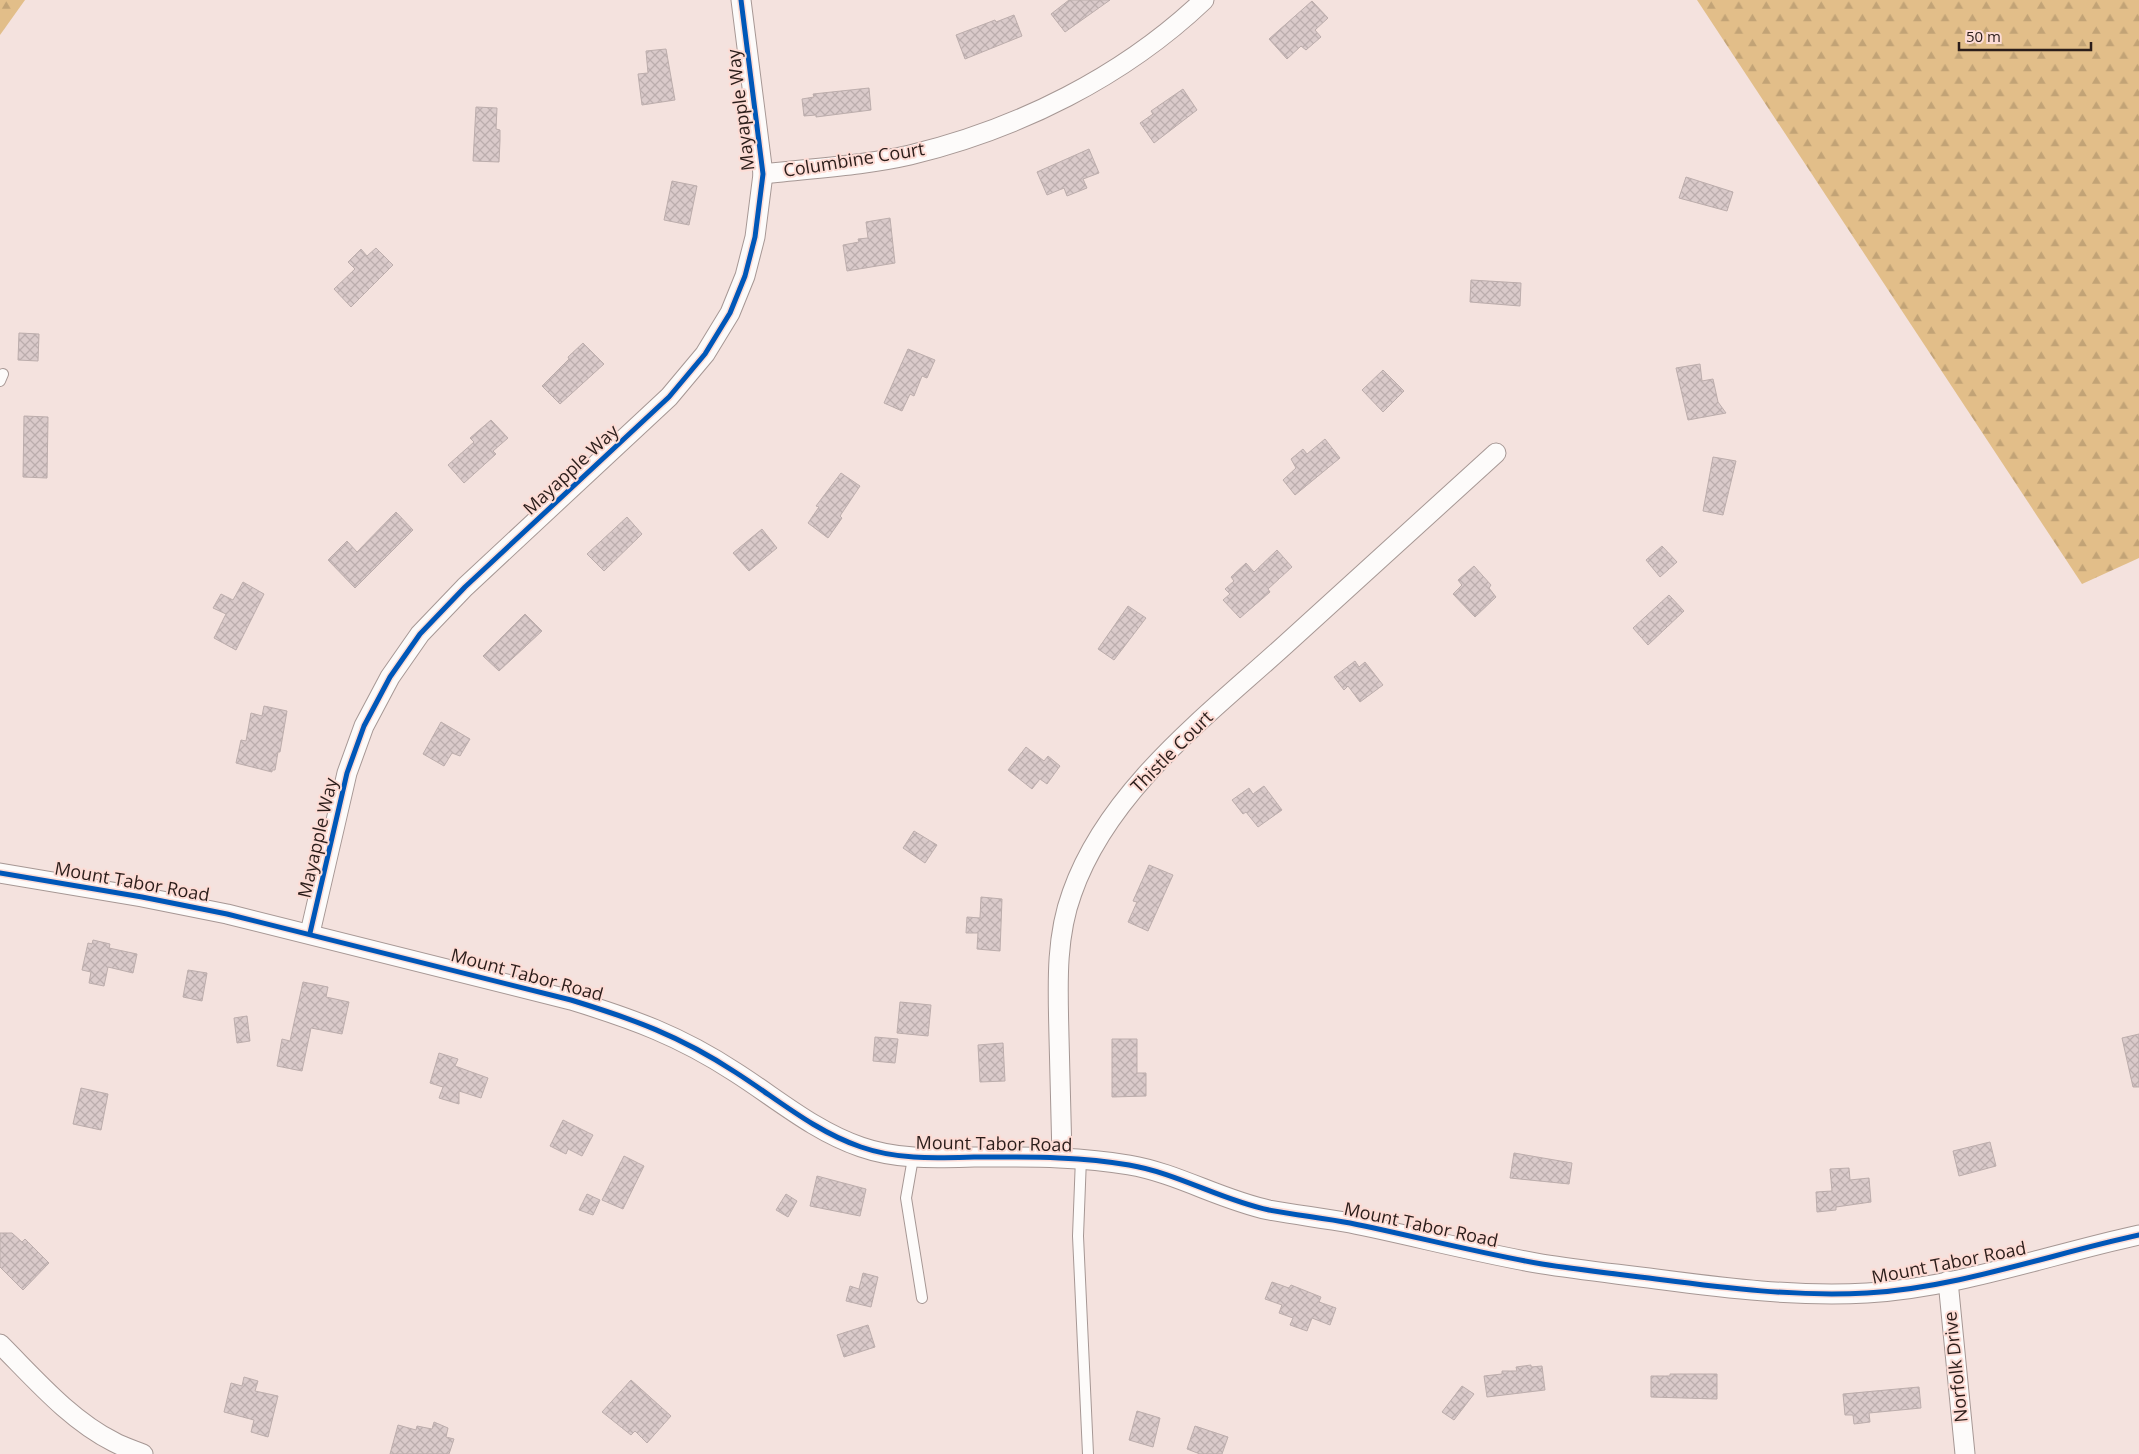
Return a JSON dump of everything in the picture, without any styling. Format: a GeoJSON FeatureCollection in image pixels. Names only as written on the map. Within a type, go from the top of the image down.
{"type":"FeatureCollection","features":[{"type":"Feature","properties":{"kind":"street","name":"Mayapple Way"},"geometry":{"type":"LineString","coordinates":[[310,933],[348,773],[364,726],[390,677],[420,634],[459,594],[669,397],[704,354],[730,313],[745,276],[755,237],[763,174],[741,0]]}},
{"type":"Feature","properties":{"kind":"street","name":"Columbine Court"},"geometry":{"type":"LineString","coordinates":[[763,174],[863,163],[908,155],[958,142],[1018,120],[1065,98],[1110,72],[1183,20],[1204,0]]}},
{"type":"Feature","properties":{"kind":"street","name":"Thistle Court"},"geometry":{"type":"LineString","coordinates":[[1062,1157],[1058,970],[1062,934],[1072,893],[1090,853],[1116,810],[1142,779],[1165,756],[1496,453]]}},
{"type":"Feature","properties":{"kind":"street","name":"Mount Tabor Road"},"geometry":{"type":"LineString","coordinates":[[0,873],[142,896],[310,933],[571,1000],[655,1028],[689,1044],[736,1072],[821,1130],[858,1146],[883,1154],[913,1158],[1062,1157],[1136,1166],[1267,1210],[1347,1223],[1545,1264],[1762,1292],[1816,1295],[1870,1293],[1909,1288],[1948,1281],[2139,1235]]}},
{"type":"Feature","properties":{"kind":"street","name":"Norfolk Drive"},"geometry":{"type":"LineString","coordinates":[[1948,1281],[1965,1454]]}},
{"type":"Feature","properties":{"kind":"street"},"geometry":{"type":"LineString","coordinates":[[0,1344],[56,1399],[83,1422],[114,1442],[142,1454]]}},
{"type":"Feature","properties":{"kind":"lane"},"geometry":{"type":"LineString","coordinates":[[913,1158],[906,1198],[922,1298]]}},
{"type":"Feature","properties":{"kind":"lane"},"geometry":{"type":"LineString","coordinates":[[1081,1158],[1078,1236],[1088,1454]]}},
{"type":"Feature","properties":{"kind":"green space"},"geometry":{"type":"Polygon","coordinates":[[[0,0],[25,0],[0,35],[0,0]]]}},
{"type":"Feature","properties":{"kind":"green space"},"geometry":{"type":"Polygon","coordinates":[[[1697,0],[2139,0],[2139,558],[2082,584],[1697,0]]]}},
{"type":"Feature","properties":{"kind":"building"},"geometry":{"type":"Polygon","coordinates":[[[1069,0],[1110,0],[1065,32],[1051,14],[1069,0]]]}},
{"type":"Feature","properties":{"kind":"building"},"geometry":{"type":"Polygon","coordinates":[[[1312,1],[1328,18],[1315,30],[1321,37],[1306,50],[1301,46],[1287,59],[1269,39],[1312,1]]]}},
{"type":"Feature","properties":{"kind":"building"},"geometry":{"type":"Polygon","coordinates":[[[1014,15],[1022,36],[965,59],[956,35],[1014,15]]]}},
{"type":"Feature","properties":{"kind":"building"},"geometry":{"type":"Polygon","coordinates":[[[666,49],[675,100],[642,105],[638,74],[648,73],[646,51],[666,49]]]}},
{"type":"Feature","properties":{"kind":"building"},"geometry":{"type":"Polygon","coordinates":[[[869,88],[871,110],[816,117],[816,115],[804,116],[802,99],[814,97],[813,94],[869,88]]]}},
{"type":"Feature","properties":{"kind":"building"},"geometry":{"type":"Polygon","coordinates":[[[1183,89],[1197,110],[1154,143],[1140,123],[1153,114],[1151,111],[1183,89]]]}},
{"type":"Feature","properties":{"kind":"building"},"geometry":{"type":"Polygon","coordinates":[[[476,107],[497,108],[496,129],[500,130],[499,162],[473,161],[476,107]]]}},
{"type":"Feature","properties":{"kind":"building"},"geometry":{"type":"Polygon","coordinates":[[[1089,149],[1099,173],[1083,179],[1087,188],[1067,196],[1064,188],[1047,195],[1037,172],[1089,149]]]}},
{"type":"Feature","properties":{"kind":"building"},"geometry":{"type":"Polygon","coordinates":[[[1686,177],[1733,192],[1727,211],[1679,198],[1686,177]]]}},
{"type":"Feature","properties":{"kind":"building"},"geometry":{"type":"Polygon","coordinates":[[[672,181],[697,186],[689,225],[664,220],[672,181]]]}},
{"type":"Feature","properties":{"kind":"building"},"geometry":{"type":"Polygon","coordinates":[[[890,218],[895,263],[847,271],[843,245],[859,242],[858,239],[868,238],[866,222],[890,218]]]}},
{"type":"Feature","properties":{"kind":"building"},"geometry":{"type":"Polygon","coordinates":[[[376,248],[393,265],[351,307],[334,289],[355,269],[348,262],[361,249],[367,256],[376,248]]]}},
{"type":"Feature","properties":{"kind":"building"},"geometry":{"type":"Polygon","coordinates":[[[1471,280],[1521,283],[1520,306],[1470,302],[1471,280]]]}},
{"type":"Feature","properties":{"kind":"building"},"geometry":{"type":"Polygon","coordinates":[[[19,333],[39,334],[38,361],[18,360],[19,333]]]}},
{"type":"Feature","properties":{"kind":"building"},"geometry":{"type":"Polygon","coordinates":[[[583,343],[604,364],[560,404],[542,386],[583,343]]]}},
{"type":"Feature","properties":{"kind":"building"},"geometry":{"type":"Polygon","coordinates":[[[908,349],[935,360],[927,378],[922,376],[914,396],[910,394],[902,411],[884,403],[908,349]]]}},
{"type":"Feature","properties":{"kind":"building"},"geometry":{"type":"Polygon","coordinates":[[[1700,364],[1702,381],[1713,379],[1718,402],[1726,413],[1688,420],[1676,368],[1700,364]]]}},
{"type":"Feature","properties":{"kind":"building"},"geometry":{"type":"Polygon","coordinates":[[[1383,370],[1404,391],[1383,412],[1362,390],[1383,370]]]}},
{"type":"Feature","properties":{"kind":"building"},"geometry":{"type":"Polygon","coordinates":[[[24,416],[48,417],[47,478],[23,477],[24,416]]]}},
{"type":"Feature","properties":{"kind":"building"},"geometry":{"type":"Polygon","coordinates":[[[491,420],[508,438],[493,451],[496,454],[464,483],[448,465],[474,442],[470,438],[491,420]]]}},
{"type":"Feature","properties":{"kind":"building"},"geometry":{"type":"Polygon","coordinates":[[[1325,439],[1340,458],[1295,495],[1283,480],[1296,468],[1291,459],[1303,449],[1307,454],[1325,439]]]}},
{"type":"Feature","properties":{"kind":"building"},"geometry":{"type":"Polygon","coordinates":[[[1713,457],[1736,461],[1723,515],[1703,511],[1713,457]]]}},
{"type":"Feature","properties":{"kind":"building"},"geometry":{"type":"Polygon","coordinates":[[[841,473],[860,486],[828,538],[808,523],[819,507],[816,506],[841,473]]]}},
{"type":"Feature","properties":{"kind":"building"},"geometry":{"type":"Polygon","coordinates":[[[396,512],[413,530],[355,588],[328,560],[347,541],[357,552],[396,512]]]}},
{"type":"Feature","properties":{"kind":"building"},"geometry":{"type":"Polygon","coordinates":[[[627,517],[642,534],[604,571],[587,554],[627,517]]]}},
{"type":"Feature","properties":{"kind":"building"},"geometry":{"type":"Polygon","coordinates":[[[762,529],[777,548],[749,571],[733,553],[762,529]]]}},
{"type":"Feature","properties":{"kind":"building"},"geometry":{"type":"Polygon","coordinates":[[[1662,546],[1677,562],[1660,577],[1646,560],[1662,546]]]}},
{"type":"Feature","properties":{"kind":"building"},"geometry":{"type":"Polygon","coordinates":[[[1277,550],[1292,567],[1268,589],[1270,592],[1240,618],[1223,600],[1230,594],[1225,589],[1234,581],[1231,577],[1246,563],[1254,572],[1277,550]]]}},
{"type":"Feature","properties":{"kind":"building"},"geometry":{"type":"Polygon","coordinates":[[[1474,566],[1491,585],[1489,588],[1496,597],[1475,617],[1453,594],[1462,585],[1458,580],[1474,566]]]}},
{"type":"Feature","properties":{"kind":"building"},"geometry":{"type":"Polygon","coordinates":[[[243,582],[264,594],[236,650],[214,638],[226,614],[213,608],[221,594],[233,600],[243,582]]]}},
{"type":"Feature","properties":{"kind":"building"},"geometry":{"type":"Polygon","coordinates":[[[1669,595],[1684,611],[1648,645],[1633,628],[1669,595]]]}},
{"type":"Feature","properties":{"kind":"building"},"geometry":{"type":"Polygon","coordinates":[[[1128,606],[1146,618],[1114,660],[1098,649],[1128,606]]]}},
{"type":"Feature","properties":{"kind":"building"},"geometry":{"type":"Polygon","coordinates":[[[525,614],[542,631],[499,671],[483,656],[525,614]]]}},
{"type":"Feature","properties":{"kind":"building"},"geometry":{"type":"Polygon","coordinates":[[[1355,661],[1359,667],[1365,662],[1383,685],[1360,702],[1348,686],[1344,690],[1334,677],[1355,661]]]}},
{"type":"Feature","properties":{"kind":"building"},"geometry":{"type":"Polygon","coordinates":[[[264,706],[287,711],[280,752],[278,752],[275,770],[272,770],[272,772],[236,763],[241,740],[246,741],[251,713],[262,716],[264,706]]]}},
{"type":"Feature","properties":{"kind":"building"},"geometry":{"type":"Polygon","coordinates":[[[441,722],[470,739],[460,756],[452,753],[444,766],[423,754],[441,722]]]}},
{"type":"Feature","properties":{"kind":"building"},"geometry":{"type":"Polygon","coordinates":[[[1026,747],[1044,761],[1048,756],[1060,766],[1047,784],[1040,779],[1032,789],[1008,770],[1026,747]]]}},
{"type":"Feature","properties":{"kind":"building"},"geometry":{"type":"Polygon","coordinates":[[[1264,786],[1282,810],[1258,827],[1246,812],[1243,814],[1232,800],[1249,788],[1253,794],[1264,786]]]}},
{"type":"Feature","properties":{"kind":"building"},"geometry":{"type":"Polygon","coordinates":[[[914,831],[937,845],[925,863],[903,848],[914,831]]]}},
{"type":"Feature","properties":{"kind":"building"},"geometry":{"type":"Polygon","coordinates":[[[1149,865],[1173,875],[1148,931],[1128,922],[1137,902],[1133,901],[1149,865]]]}},
{"type":"Feature","properties":{"kind":"building"},"geometry":{"type":"Polygon","coordinates":[[[981,897],[1002,899],[1000,951],[977,949],[978,933],[966,933],[967,917],[980,918],[981,897]]]}},
{"type":"Feature","properties":{"kind":"building"},"geometry":{"type":"Polygon","coordinates":[[[93,940],[110,944],[109,948],[137,954],[133,973],[108,967],[104,986],[89,983],[91,972],[82,970],[88,943],[92,944],[93,940]]]}},
{"type":"Feature","properties":{"kind":"building"},"geometry":{"type":"Polygon","coordinates":[[[188,970],[207,973],[202,1001],[183,997],[188,970]]]}},
{"type":"Feature","properties":{"kind":"building"},"geometry":{"type":"Polygon","coordinates":[[[303,982],[328,987],[326,997],[349,1002],[342,1034],[311,1028],[302,1071],[277,1066],[282,1039],[290,1041],[303,982]]]}},
{"type":"Feature","properties":{"kind":"building"},"geometry":{"type":"Polygon","coordinates":[[[900,1002],[931,1005],[928,1036],[897,1033],[900,1002]]]}},
{"type":"Feature","properties":{"kind":"building"},"geometry":{"type":"Polygon","coordinates":[[[247,1016],[250,1041],[237,1043],[234,1018],[247,1016]]]}},
{"type":"Feature","properties":{"kind":"building"},"geometry":{"type":"Polygon","coordinates":[[[2139,1034],[2139,1087],[2133,1087],[2122,1038],[2139,1034]]]}},
{"type":"Feature","properties":{"kind":"building"},"geometry":{"type":"Polygon","coordinates":[[[875,1037],[898,1039],[895,1063],[873,1061],[875,1037]]]}},
{"type":"Feature","properties":{"kind":"building"},"geometry":{"type":"Polygon","coordinates":[[[1112,1039],[1137,1039],[1137,1073],[1146,1073],[1146,1096],[1112,1097],[1112,1039]]]}},
{"type":"Feature","properties":{"kind":"building"},"geometry":{"type":"Polygon","coordinates":[[[1003,1043],[1005,1081],[980,1082],[978,1045],[1003,1043]]]}},
{"type":"Feature","properties":{"kind":"building"},"geometry":{"type":"Polygon","coordinates":[[[439,1053],[458,1059],[455,1066],[488,1078],[481,1098],[459,1091],[459,1104],[439,1098],[443,1087],[430,1083],[439,1053]]]}},
{"type":"Feature","properties":{"kind":"building"},"geometry":{"type":"Polygon","coordinates":[[[81,1088],[108,1094],[101,1130],[73,1124],[81,1088]]]}},
{"type":"Feature","properties":{"kind":"building"},"geometry":{"type":"Polygon","coordinates":[[[563,1120],[593,1135],[582,1156],[568,1149],[566,1154],[550,1146],[563,1120]]]}},
{"type":"Feature","properties":{"kind":"building"},"geometry":{"type":"Polygon","coordinates":[[[1990,1142],[1996,1166],[1959,1176],[1953,1151],[1990,1142]]]}},
{"type":"Feature","properties":{"kind":"building"},"geometry":{"type":"Polygon","coordinates":[[[1514,1153],[1572,1163],[1569,1184],[1510,1178],[1514,1153]]]}},
{"type":"Feature","properties":{"kind":"building"},"geometry":{"type":"Polygon","coordinates":[[[624,1156],[644,1166],[623,1209],[602,1200],[624,1156]]]}},
{"type":"Feature","properties":{"kind":"building"},"geometry":{"type":"Polygon","coordinates":[[[1849,1168],[1850,1180],[1869,1178],[1871,1202],[1817,1212],[1816,1192],[1832,1191],[1830,1169],[1849,1168]]]}},
{"type":"Feature","properties":{"kind":"building"},"geometry":{"type":"Polygon","coordinates":[[[817,1176],[866,1189],[860,1216],[810,1206],[817,1176]]]}},
{"type":"Feature","properties":{"kind":"building"},"geometry":{"type":"Polygon","coordinates":[[[587,1194],[600,1200],[593,1215],[579,1210],[587,1194]]]}},
{"type":"Feature","properties":{"kind":"building"},"geometry":{"type":"Polygon","coordinates":[[[786,1194],[797,1201],[788,1217],[776,1210],[786,1194]]]}},
{"type":"Feature","properties":{"kind":"building"},"geometry":{"type":"Polygon","coordinates":[[[0,1233],[12,1233],[22,1242],[25,1239],[49,1263],[23,1290],[0,1267],[0,1233]]]}},
{"type":"Feature","properties":{"kind":"building"},"geometry":{"type":"Polygon","coordinates":[[[863,1273],[878,1277],[871,1307],[846,1301],[850,1286],[859,1289],[863,1273]]]}},
{"type":"Feature","properties":{"kind":"building"},"geometry":{"type":"Polygon","coordinates":[[[1272,1282],[1289,1288],[1291,1285],[1321,1297],[1319,1302],[1336,1308],[1330,1325],[1312,1318],[1307,1331],[1290,1325],[1293,1318],[1279,1313],[1282,1305],[1265,1299],[1272,1282]]]}},
{"type":"Feature","properties":{"kind":"building"},"geometry":{"type":"Polygon","coordinates":[[[868,1325],[875,1347],[844,1357],[837,1335],[868,1325]]]}},
{"type":"Feature","properties":{"kind":"building"},"geometry":{"type":"Polygon","coordinates":[[[1531,1365],[1531,1367],[1542,1366],[1545,1390],[1487,1397],[1484,1376],[1502,1374],[1502,1371],[1517,1371],[1516,1367],[1531,1365]]]}},
{"type":"Feature","properties":{"kind":"building"},"geometry":{"type":"Polygon","coordinates":[[[1670,1374],[1717,1374],[1717,1399],[1651,1397],[1651,1376],[1670,1376],[1670,1374]]]}},
{"type":"Feature","properties":{"kind":"building"},"geometry":{"type":"Polygon","coordinates":[[[244,1377],[258,1381],[255,1391],[278,1396],[268,1437],[251,1432],[254,1420],[224,1412],[231,1383],[242,1386],[244,1377]]]}},
{"type":"Feature","properties":{"kind":"building"},"geometry":{"type":"Polygon","coordinates":[[[631,1380],[671,1416],[647,1443],[635,1431],[631,1435],[602,1412],[631,1380]]]}},
{"type":"Feature","properties":{"kind":"building"},"geometry":{"type":"Polygon","coordinates":[[[1462,1386],[1474,1394],[1454,1420],[1442,1412],[1462,1386]]]}},
{"type":"Feature","properties":{"kind":"building"},"geometry":{"type":"Polygon","coordinates":[[[1919,1387],[1921,1408],[1869,1413],[1870,1422],[1854,1424],[1853,1415],[1845,1415],[1843,1394],[1919,1387]]]}},
{"type":"Feature","properties":{"kind":"building"},"geometry":{"type":"Polygon","coordinates":[[[1137,1411],[1160,1418],[1153,1447],[1129,1440],[1137,1411]]]}},
{"type":"Feature","properties":{"kind":"building"},"geometry":{"type":"Polygon","coordinates":[[[434,1422],[448,1428],[446,1437],[454,1439],[449,1454],[390,1454],[398,1425],[416,1430],[417,1426],[432,1429],[434,1422]]]}},
{"type":"Feature","properties":{"kind":"building"},"geometry":{"type":"Polygon","coordinates":[[[1195,1426],[1228,1437],[1222,1454],[1200,1454],[1187,1449],[1195,1426]]]}},
{"type":"Feature","properties":{"kind":"cycle path"},"geometry":{"type":"LineString","coordinates":[[310,933],[347,773],[364,726],[390,677],[420,634],[465,587],[669,397],[705,354],[730,313],[745,276],[755,237],[763,174],[741,0]]}},
{"type":"Feature","properties":{"kind":"cycle path"},"geometry":{"type":"LineString","coordinates":[[0,873],[142,897],[227,914],[594,1007],[675,1038],[715,1059],[827,1132],[861,1147],[889,1154],[931,1158],[1052,1158],[1110,1162],[1164,1174],[1251,1206],[1350,1223],[1518,1260],[1682,1282],[1787,1293],[1867,1293],[1935,1285],[2139,1235]]}}]}
